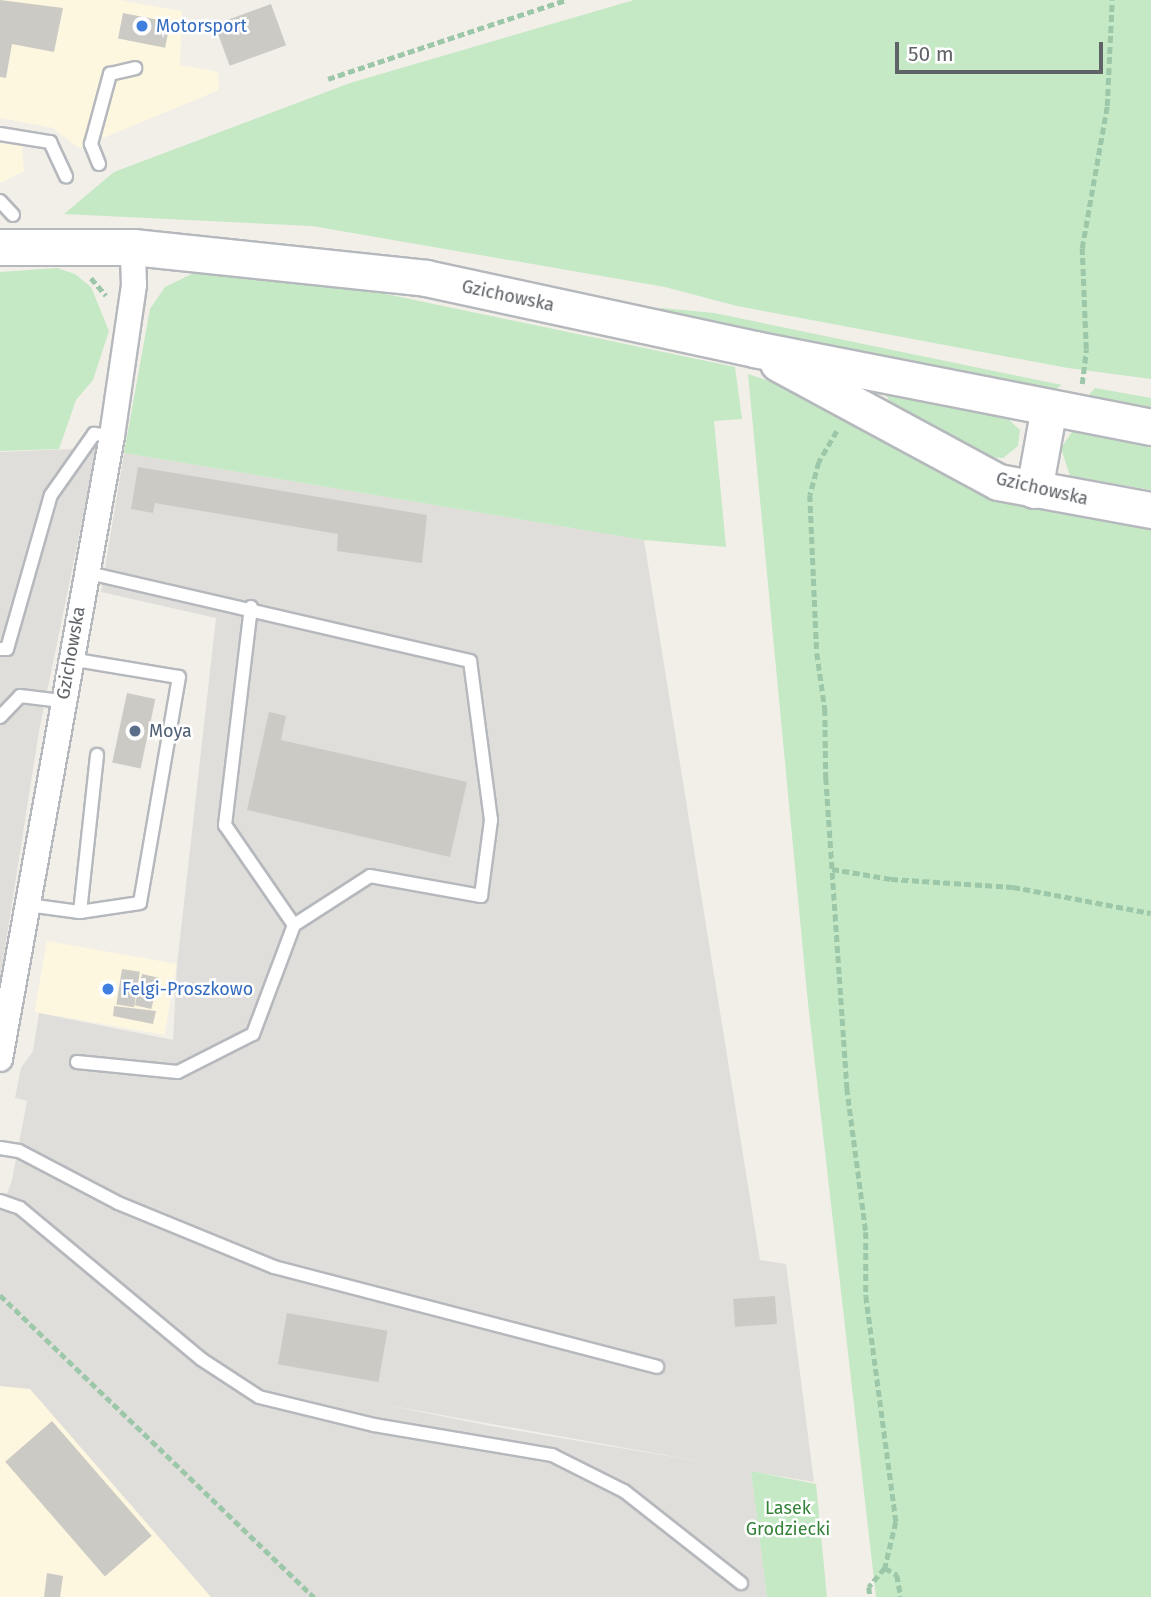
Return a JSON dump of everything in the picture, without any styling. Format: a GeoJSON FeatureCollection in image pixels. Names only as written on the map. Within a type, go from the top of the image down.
{"type":"FeatureCollection","features":[{"type":"Feature","properties":{"kind":"street","name":"Gzichowska"},"geometry":{"type":"LineString","coordinates":[[0,247],[133,247],[426,278],[754,349],[1151,427]]}},
{"type":"Feature","properties":{"kind":"street","name":"Gzichowska"},"geometry":{"type":"LineString","coordinates":[[0,1059],[62,701],[112,436],[134,285],[133,247]]}},
{"type":"Feature","properties":{"kind":"street","name":"Gzichowska"},"geometry":{"type":"LineString","coordinates":[[754,349],[851,406],[998,482],[1151,510]]}},
{"type":"Feature","properties":{"kind":"street"},"geometry":{"type":"LineString","coordinates":[[1034,490],[1061,410]]}},
{"type":"Feature","properties":{"kind":"lane"},"geometry":{"type":"LineString","coordinates":[[99,164],[91,144],[110,75],[135,68]]}},
{"type":"Feature","properties":{"kind":"lane"},"geometry":{"type":"LineString","coordinates":[[0,134],[50,142],[66,176]]}},
{"type":"Feature","properties":{"kind":"lane"},"geometry":{"type":"LineString","coordinates":[[0,201],[13,215]]}},
{"type":"Feature","properties":{"kind":"lane"},"geometry":{"type":"LineString","coordinates":[[0,649],[8,649],[51,495],[94,434],[112,436]]}},
{"type":"Feature","properties":{"kind":"lane"},"geometry":{"type":"LineString","coordinates":[[76,1062],[178,1072],[253,1034],[294,925],[370,876],[481,896],[491,820],[470,661],[251,607],[86,572]]}},
{"type":"Feature","properties":{"kind":"lane"},"geometry":{"type":"LineString","coordinates":[[251,607],[225,825],[294,925]]}},
{"type":"Feature","properties":{"kind":"lane"},"geometry":{"type":"LineString","coordinates":[[28,905],[80,912],[140,903],[179,677],[70,659]]}},
{"type":"Feature","properties":{"kind":"lane"},"geometry":{"type":"LineString","coordinates":[[0,718],[20,696],[62,701]]}},
{"type":"Feature","properties":{"kind":"lane"},"geometry":{"type":"LineString","coordinates":[[80,912],[97,755]]}},
{"type":"Feature","properties":{"kind":"lane"},"geometry":{"type":"LineString","coordinates":[[0,1148],[19,1151],[118,1203],[274,1267],[657,1367]]}},
{"type":"Feature","properties":{"kind":"lane"},"geometry":{"type":"LineString","coordinates":[[0,1201],[20,1208],[201,1359],[259,1397],[374,1425],[552,1455],[624,1491],[741,1583]]}},
{"type":"Feature","properties":{"kind":"path"},"geometry":{"type":"LineString","coordinates":[[328,79],[566,0]]}},
{"type":"Feature","properties":{"kind":"path"},"geometry":{"type":"LineString","coordinates":[[1061,410],[1086,349],[1082,248],[1107,106],[1112,0]]}},
{"type":"Feature","properties":{"kind":"path"},"geometry":{"type":"LineString","coordinates":[[83,271],[111,302]]}},
{"type":"Feature","properties":{"kind":"path"},"geometry":{"type":"LineString","coordinates":[[851,406],[819,462],[810,495],[848,1088],[866,1232],[866,1296],[896,1522],[885,1568],[869,1587],[870,1597]]}},
{"type":"Feature","properties":{"kind":"path"},"geometry":{"type":"LineString","coordinates":[[832,869],[891,879],[1013,887],[1151,914]]}},
{"type":"Feature","properties":{"kind":"path"},"geometry":{"type":"LineString","coordinates":[[0,1296],[314,1597]]}},
{"type":"Feature","properties":{"kind":"path"},"geometry":{"type":"LineString","coordinates":[[885,1568],[897,1575],[901,1597]]}},
{"type":"Feature","properties":{"kind":"shaded area"},"geometry":{"type":"Polygon","coordinates":[[[0,0],[119,0],[182,11],[180,65],[218,72],[219,90],[79,148],[53,128],[0,118],[0,0]]]}},
{"type":"Feature","properties":{"kind":"shaded area"},"geometry":{"type":"Polygon","coordinates":[[[0,143],[22,146],[24,171],[0,183],[0,143]]]}},
{"type":"Feature","properties":{"kind":"shaded area"},"geometry":{"type":"Polygon","coordinates":[[[97,448],[39,731],[0,980],[0,452],[97,448]]]}},
{"type":"Feature","properties":{"kind":"shaded area"},"geometry":{"type":"Polygon","coordinates":[[[124,453],[644,540],[760,1260],[786,1264],[814,1482],[751,1471],[767,1597],[211,1597],[30,1389],[0,1386],[0,1212],[12,1180],[27,1101],[15,1098],[21,1068],[33,1051],[39,1013],[173,1040],[177,965],[216,618],[101,592],[124,453]],[[381,1404],[491,1426],[709,1463],[381,1404]]]}},
{"type":"Feature","properties":{"kind":"shaded area","name":"Felgi-Proszkowo"},"geometry":{"type":"Polygon","coordinates":[[[47,941],[177,964],[164,1035],[34,1012],[47,941]]]}},
{"type":"Feature","properties":{"kind":"shaded area"},"geometry":{"type":"Polygon","coordinates":[[[0,1386],[30,1389],[211,1597],[0,1597],[0,1386]]]}},
{"type":"Feature","properties":{"kind":"green space"},"geometry":{"type":"Polygon","coordinates":[[[634,0],[1151,0],[1151,379],[1068,368],[737,306],[665,287],[312,226],[64,214],[114,172],[350,83],[634,0]]]}},
{"type":"Feature","properties":{"kind":"green space"},"geometry":{"type":"Polygon","coordinates":[[[57,268],[75,274],[91,287],[109,331],[93,380],[76,400],[59,449],[0,451],[0,272],[57,268]]]}},
{"type":"Feature","properties":{"kind":"green space"},"geometry":{"type":"Polygon","coordinates":[[[198,271],[319,280],[735,367],[742,419],[714,421],[726,547],[644,540],[124,453],[150,309],[165,287],[198,271]]]}},
{"type":"Feature","properties":{"kind":"green space"},"geometry":{"type":"Polygon","coordinates":[[[662,308],[714,313],[1062,385],[1050,393],[648,313],[662,308]]]}},
{"type":"Feature","properties":{"kind":"green space"},"geometry":{"type":"Polygon","coordinates":[[[748,374],[772,382],[1009,498],[1151,527],[1151,1597],[876,1597],[808,1003],[748,374]]]}},
{"type":"Feature","properties":{"kind":"green space"},"geometry":{"type":"Polygon","coordinates":[[[1095,388],[1151,398],[1151,413],[1095,400],[1089,395],[1095,388]]]}},
{"type":"Feature","properties":{"kind":"green space"},"geometry":{"type":"Polygon","coordinates":[[[884,393],[1005,416],[1020,430],[1018,446],[1003,458],[985,457],[894,407],[884,393]]]}},
{"type":"Feature","properties":{"kind":"green space"},"geometry":{"type":"Polygon","coordinates":[[[1081,430],[1151,444],[1151,490],[1070,476],[1061,448],[1072,432],[1081,430]]]}},
{"type":"Feature","properties":{"kind":"green space","name":"Lasek Grodziecki"},"geometry":{"type":"Polygon","coordinates":[[[751,1471],[816,1484],[827,1597],[767,1597],[751,1471]]]}},
{"type":"Feature","properties":{"kind":"building"},"geometry":{"type":"Polygon","coordinates":[[[0,0],[63,8],[54,52],[12,44],[6,78],[0,77],[0,0]]]}},
{"type":"Feature","properties":{"kind":"building"},"geometry":{"type":"Polygon","coordinates":[[[271,4],[286,45],[230,66],[215,25],[271,4]]]}},
{"type":"Feature","properties":{"kind":"building"},"geometry":{"type":"Polygon","coordinates":[[[123,13],[170,22],[165,48],[118,39],[123,13]]]}},
{"type":"Feature","properties":{"kind":"building"},"geometry":{"type":"Polygon","coordinates":[[[138,467],[427,515],[422,563],[337,551],[338,534],[155,503],[153,513],[131,509],[138,467]]]}},
{"type":"Feature","properties":{"kind":"building","name":"Moya"},"geometry":{"type":"Polygon","coordinates":[[[127,693],[155,699],[141,768],[112,762],[127,693]]]}},
{"type":"Feature","properties":{"kind":"building"},"geometry":{"type":"Polygon","coordinates":[[[269,712],[286,716],[281,740],[467,782],[450,857],[247,810],[269,712]]]}},
{"type":"Feature","properties":{"kind":"building"},"geometry":{"type":"Polygon","coordinates":[[[122,969],[140,972],[134,1007],[116,1005],[122,969]]]}},
{"type":"Feature","properties":{"kind":"building"},"geometry":{"type":"Polygon","coordinates":[[[142,974],[159,978],[151,1009],[135,1005],[142,974]]]}},
{"type":"Feature","properties":{"kind":"building"},"geometry":{"type":"Polygon","coordinates":[[[114,1006],[156,1011],[153,1024],[113,1016],[114,1006]]]}},
{"type":"Feature","properties":{"kind":"building"},"geometry":{"type":"Polygon","coordinates":[[[775,1296],[777,1324],[735,1327],[733,1299],[775,1296]]]}},
{"type":"Feature","properties":{"kind":"building"},"geometry":{"type":"Polygon","coordinates":[[[287,1313],[387,1331],[378,1382],[278,1364],[287,1313]]]}},
{"type":"Feature","properties":{"kind":"building"},"geometry":{"type":"Polygon","coordinates":[[[52,1421],[152,1536],[105,1576],[5,1462],[52,1421]]]}},
{"type":"Feature","properties":{"kind":"building"},"geometry":{"type":"Polygon","coordinates":[[[47,1573],[63,1576],[60,1597],[44,1597],[47,1573]]]}},
{"type":"Feature","properties":{"kind":"place","name":"Motorsport"},"geometry":{"type":"Point","coordinates":[142,26]}},
{"type":"Feature","properties":{"kind":"place","name":"Moya"},"geometry":{"type":"Point","coordinates":[135,731]}},
{"type":"Feature","properties":{"kind":"place","name":"Felgi-Proszkowo"},"geometry":{"type":"Point","coordinates":[108,989]}}]}
